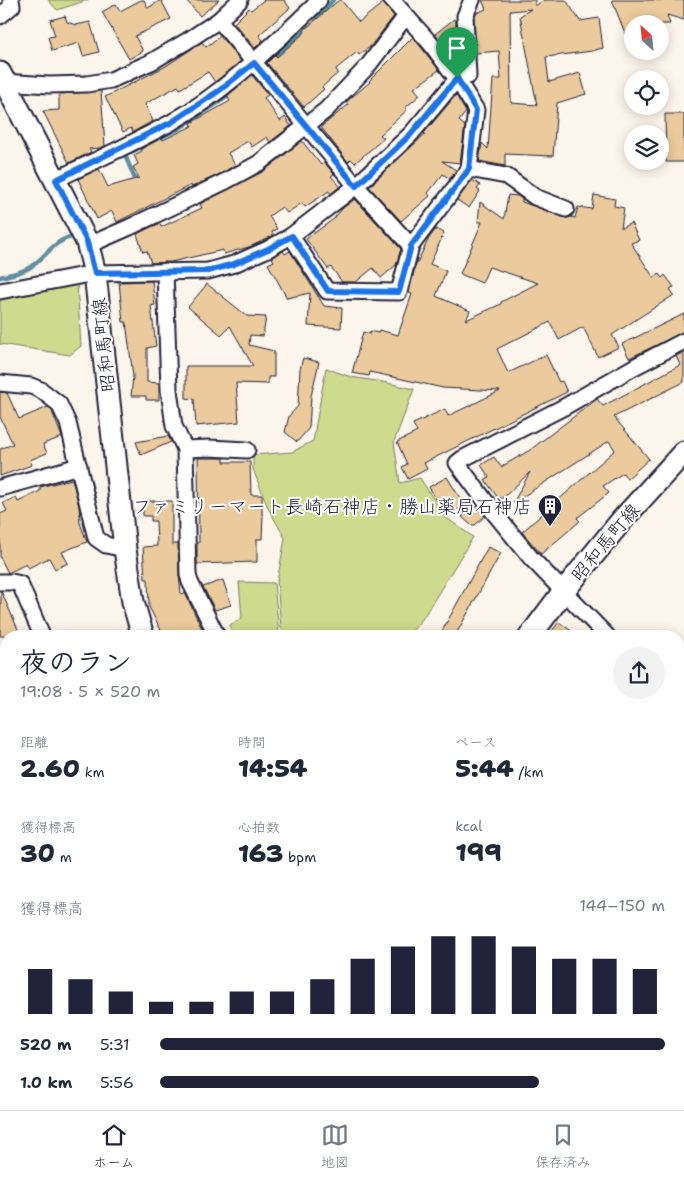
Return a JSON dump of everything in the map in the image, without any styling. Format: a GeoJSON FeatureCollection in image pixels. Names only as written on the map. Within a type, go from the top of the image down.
{"type":"FeatureCollection","features":[{"type":"Feature","properties":{"kind":"main road","name":"昭和馬町線"},"geometry":{"type":"LineString","coordinates":[[2,78],[87,242],[95,273],[125,548],[133,602],[141,630]]}},
{"type":"Feature","properties":{"kind":"main road","name":"昭和馬町線"},"geometry":{"type":"LineString","coordinates":[[534,630],[622,520],[684,452]]}},
{"type":"Feature","properties":{"kind":"street"},"geometry":{"type":"LineString","coordinates":[[0,16],[12,6],[11,0]]}},
{"type":"Feature","properties":{"kind":"street"},"geometry":{"type":"LineString","coordinates":[[56,180],[172,122],[220,90],[254,63],[319,0]]}},
{"type":"Feature","properties":{"kind":"street"},"geometry":{"type":"LineString","coordinates":[[292,236],[328,291],[399,292],[411,246],[469,169],[476,110],[457,78],[431,44],[392,0]]}},
{"type":"Feature","properties":{"kind":"street"},"geometry":{"type":"LineString","coordinates":[[0,291],[95,273],[208,271],[234,264],[292,236],[356,186],[411,134],[457,78],[468,76],[465,16],[472,0]]}},
{"type":"Feature","properties":{"kind":"street"},"geometry":{"type":"LineString","coordinates":[[2,78],[49,85],[87,84],[112,80],[151,62],[219,20],[235,2]]}},
{"type":"Feature","properties":{"kind":"street"},"geometry":{"type":"LineString","coordinates":[[87,242],[98,241],[130,227],[259,163],[326,110],[367,67],[406,16]]}},
{"type":"Feature","properties":{"kind":"street"},"geometry":{"type":"LineString","coordinates":[[219,20],[356,186],[411,246]]}},
{"type":"Feature","properties":{"kind":"street"},"geometry":{"type":"LineString","coordinates":[[469,169],[506,176],[535,197],[566,209]]}},
{"type":"Feature","properties":{"kind":"street"},"geometry":{"type":"LineString","coordinates":[[165,271],[169,390],[174,426],[186,450],[188,575],[194,591],[215,630]]}},
{"type":"Feature","properties":{"kind":"street"},"geometry":{"type":"LineString","coordinates":[[601,630],[531,558],[495,514],[458,463],[462,459],[566,406],[684,341]]}},
{"type":"Feature","properties":{"kind":"street"},"geometry":{"type":"LineString","coordinates":[[0,383],[30,386],[41,390],[59,404],[68,423],[96,538],[106,545],[125,548]]}},
{"type":"Feature","properties":{"kind":"street"},"geometry":{"type":"LineString","coordinates":[[186,450],[209,448],[247,450]]}},
{"type":"Feature","properties":{"kind":"street"},"geometry":{"type":"LineString","coordinates":[[0,488],[79,466]]}},
{"type":"Feature","properties":{"kind":"street"},"geometry":{"type":"LineString","coordinates":[[0,582],[20,584],[39,630]]}},
{"type":"Feature","properties":{"kind":"green space"},"geometry":{"type":"Polygon","coordinates":[[[48,0],[88,0],[57,10],[48,0]]]}},
{"type":"Feature","properties":{"kind":"green space"},"geometry":{"type":"Polygon","coordinates":[[[77,284],[81,346],[70,355],[0,344],[0,298],[77,284]]]}},
{"type":"Feature","properties":{"kind":"green space"},"geometry":{"type":"Polygon","coordinates":[[[326,368],[351,377],[414,389],[394,442],[400,483],[420,478],[445,517],[473,537],[423,618],[413,630],[282,630],[281,628],[277,582],[285,538],[268,508],[253,469],[253,455],[292,452],[313,441],[326,368]]]}},
{"type":"Feature","properties":{"kind":"green space"},"geometry":{"type":"Polygon","coordinates":[[[239,582],[274,583],[279,630],[230,630],[230,625],[242,618],[239,582]]]}},
{"type":"Feature","properties":{"kind":"building"},"geometry":{"type":"Polygon","coordinates":[[[144,0],[148,8],[161,0],[171,19],[135,36],[143,51],[129,59],[102,12],[116,4],[120,11],[144,0]]]}},
{"type":"Feature","properties":{"kind":"building"},"geometry":{"type":"Polygon","coordinates":[[[186,0],[219,0],[200,16],[186,0]]]}},
{"type":"Feature","properties":{"kind":"building"},"geometry":{"type":"Polygon","coordinates":[[[264,0],[284,0],[290,8],[259,35],[263,40],[255,48],[234,23],[249,8],[251,10],[264,0]]]}},
{"type":"Feature","properties":{"kind":"building"},"geometry":{"type":"Polygon","coordinates":[[[339,0],[359,22],[383,3],[394,16],[370,47],[359,55],[357,52],[336,69],[338,73],[304,107],[267,63],[275,55],[277,57],[305,32],[304,30],[339,0]]]}},
{"type":"Feature","properties":{"kind":"building"},"geometry":{"type":"Polygon","coordinates":[[[482,0],[535,0],[535,6],[544,0],[566,0],[580,21],[599,18],[603,48],[546,57],[549,82],[580,73],[586,94],[557,103],[553,156],[505,154],[505,166],[479,161],[482,143],[488,149],[493,79],[501,79],[499,51],[476,53],[474,18],[477,13],[486,9],[482,0]],[[531,9],[510,11],[511,103],[537,105],[520,16],[531,9]]]}},
{"type":"Feature","properties":{"kind":"building"},"geometry":{"type":"Polygon","coordinates":[[[612,0],[684,0],[684,20],[669,15],[624,15],[624,31],[612,0]]]}},
{"type":"Feature","properties":{"kind":"building"},"geometry":{"type":"Polygon","coordinates":[[[65,16],[67,22],[76,25],[90,22],[99,52],[83,56],[79,43],[52,51],[48,37],[55,36],[50,20],[65,16]]]}},
{"type":"Feature","properties":{"kind":"building"},"geometry":{"type":"Polygon","coordinates":[[[454,19],[456,22],[457,47],[449,53],[435,34],[454,19]]]}},
{"type":"Feature","properties":{"kind":"building"},"geometry":{"type":"Polygon","coordinates":[[[220,36],[241,61],[215,82],[208,72],[180,89],[178,86],[145,104],[153,121],[133,132],[131,128],[123,132],[105,97],[166,66],[202,42],[206,47],[220,36]]]}},
{"type":"Feature","properties":{"kind":"building"},"geometry":{"type":"Polygon","coordinates":[[[413,37],[439,70],[414,88],[420,95],[380,135],[384,138],[355,163],[351,159],[348,162],[321,127],[348,105],[346,102],[370,82],[413,37]]]}},
{"type":"Feature","properties":{"kind":"building"},"geometry":{"type":"Polygon","coordinates":[[[252,75],[268,95],[264,98],[280,121],[285,117],[291,126],[270,142],[267,137],[252,147],[248,141],[228,153],[235,165],[222,173],[192,187],[191,185],[117,222],[112,211],[97,219],[78,179],[99,169],[108,187],[139,178],[133,167],[138,164],[134,155],[162,138],[163,140],[192,126],[191,123],[230,101],[227,96],[252,75]]]}},
{"type":"Feature","properties":{"kind":"building"},"geometry":{"type":"Polygon","coordinates":[[[101,91],[105,146],[89,149],[91,152],[69,163],[43,111],[59,110],[59,94],[101,91]]]}},
{"type":"Feature","properties":{"kind":"building"},"geometry":{"type":"Polygon","coordinates":[[[456,95],[466,112],[459,121],[465,126],[460,163],[442,161],[456,170],[450,179],[443,174],[428,193],[430,196],[401,221],[369,187],[425,134],[456,95]]]}},
{"type":"Feature","properties":{"kind":"building"},"geometry":{"type":"Polygon","coordinates":[[[684,114],[684,162],[669,162],[669,125],[665,125],[665,115],[684,114]]]}},
{"type":"Feature","properties":{"kind":"building"},"geometry":{"type":"Polygon","coordinates":[[[302,141],[321,165],[324,162],[334,174],[331,176],[340,186],[331,194],[329,191],[305,207],[302,203],[287,213],[282,207],[269,216],[277,229],[272,232],[274,235],[252,246],[224,254],[223,250],[171,262],[151,263],[147,251],[143,252],[137,234],[153,226],[160,224],[161,227],[202,208],[200,204],[264,171],[302,141]]]}},
{"type":"Feature","properties":{"kind":"building"},"geometry":{"type":"Polygon","coordinates":[[[472,180],[480,185],[477,189],[480,191],[469,208],[457,200],[472,180]]]}},
{"type":"Feature","properties":{"kind":"building"},"geometry":{"type":"Polygon","coordinates":[[[508,195],[518,196],[522,199],[522,202],[567,218],[575,218],[578,207],[592,209],[594,195],[615,199],[614,206],[624,208],[621,228],[631,223],[639,240],[631,243],[654,278],[659,274],[662,278],[665,275],[674,287],[670,289],[674,295],[612,335],[619,347],[598,357],[583,327],[559,340],[550,322],[497,349],[508,373],[546,355],[559,382],[562,381],[567,392],[424,463],[427,469],[408,479],[402,467],[407,464],[397,442],[417,432],[413,424],[445,409],[448,416],[500,391],[443,388],[370,372],[369,376],[352,373],[363,332],[370,334],[370,331],[378,333],[379,330],[398,335],[412,294],[409,293],[415,267],[429,238],[436,229],[444,233],[430,264],[446,271],[436,296],[470,311],[466,320],[501,304],[501,302],[538,283],[489,267],[482,283],[460,274],[482,222],[478,222],[480,202],[504,219],[508,195]]]}},
{"type":"Feature","properties":{"kind":"building"},"geometry":{"type":"Polygon","coordinates":[[[355,199],[401,249],[396,265],[381,278],[373,268],[356,282],[342,282],[331,267],[328,269],[306,239],[335,218],[343,208],[355,199]]]}},
{"type":"Feature","properties":{"kind":"building"},"geometry":{"type":"Polygon","coordinates":[[[283,251],[285,254],[290,251],[324,306],[342,308],[341,328],[308,326],[310,293],[287,298],[268,264],[274,261],[272,258],[283,251]]]}},
{"type":"Feature","properties":{"kind":"building"},"geometry":{"type":"Polygon","coordinates":[[[152,281],[155,305],[151,306],[156,346],[147,348],[147,382],[159,383],[159,400],[146,400],[146,396],[131,396],[133,376],[126,322],[123,322],[119,282],[152,281]]]}},
{"type":"Feature","properties":{"kind":"building"},"geometry":{"type":"Polygon","coordinates":[[[207,284],[247,316],[266,317],[263,336],[250,335],[249,345],[274,351],[274,377],[268,377],[268,384],[236,383],[239,422],[196,426],[194,399],[186,398],[186,366],[253,366],[230,326],[221,335],[188,307],[207,284]]]}},
{"type":"Feature","properties":{"kind":"building"},"geometry":{"type":"Polygon","coordinates":[[[684,314],[684,332],[629,358],[622,344],[684,314]]]}},
{"type":"Feature","properties":{"kind":"building"},"geometry":{"type":"Polygon","coordinates":[[[684,352],[684,382],[614,417],[649,459],[627,479],[623,473],[603,486],[609,493],[577,518],[580,521],[541,554],[522,532],[615,450],[609,441],[513,503],[530,472],[503,498],[498,498],[485,480],[489,477],[481,465],[494,457],[501,467],[530,450],[597,399],[603,406],[680,365],[676,356],[684,352]]]}},
{"type":"Feature","properties":{"kind":"building"},"geometry":{"type":"Polygon","coordinates":[[[303,358],[319,362],[311,396],[309,428],[297,442],[285,432],[289,416],[298,406],[300,369],[303,358]]]}},
{"type":"Feature","properties":{"kind":"building"},"geometry":{"type":"Polygon","coordinates":[[[0,392],[7,393],[19,419],[48,407],[51,409],[62,437],[43,444],[47,453],[30,460],[32,465],[0,476],[0,449],[13,444],[0,417],[0,392]]]}},
{"type":"Feature","properties":{"kind":"building"},"geometry":{"type":"Polygon","coordinates":[[[168,436],[171,442],[141,455],[136,442],[168,436]]]}},
{"type":"Feature","properties":{"kind":"building"},"geometry":{"type":"Polygon","coordinates":[[[198,458],[224,458],[224,462],[250,462],[251,495],[262,495],[262,539],[257,539],[257,562],[197,564],[197,543],[199,543],[198,458]]]}},
{"type":"Feature","properties":{"kind":"building"},"geometry":{"type":"Polygon","coordinates":[[[447,477],[465,506],[446,516],[429,487],[447,477]]]}},
{"type":"Feature","properties":{"kind":"building"},"geometry":{"type":"Polygon","coordinates":[[[72,479],[79,506],[80,523],[87,542],[62,552],[68,563],[55,569],[49,558],[28,568],[26,564],[8,573],[0,557],[0,514],[7,511],[3,503],[16,497],[18,502],[40,491],[40,487],[72,479]]]}},
{"type":"Feature","properties":{"kind":"building"},"geometry":{"type":"Polygon","coordinates":[[[143,501],[172,501],[172,544],[178,544],[181,594],[185,593],[203,630],[161,630],[149,607],[148,579],[145,579],[143,547],[157,546],[156,521],[151,521],[151,516],[143,516],[143,501]]]}},
{"type":"Feature","properties":{"kind":"building"},"geometry":{"type":"Polygon","coordinates":[[[475,505],[485,516],[475,525],[471,525],[462,517],[475,505]]]}},
{"type":"Feature","properties":{"kind":"building"},"geometry":{"type":"Polygon","coordinates":[[[488,547],[501,553],[458,630],[443,630],[488,547]]]}},
{"type":"Feature","properties":{"kind":"building"},"geometry":{"type":"Polygon","coordinates":[[[223,580],[231,605],[215,610],[203,587],[223,580]]]}},
{"type":"Feature","properties":{"kind":"building"},"geometry":{"type":"Polygon","coordinates":[[[1,591],[18,630],[0,630],[1,591]]]}},
{"type":"Feature","properties":{"kind":"building"},"geometry":{"type":"Polygon","coordinates":[[[559,622],[570,630],[553,630],[559,622]]]}},
{"type":"Feature","properties":{"kind":"waterway"},"geometry":{"type":"LineString","coordinates":[[316,20],[333,0]]}},
{"type":"Feature","properties":{"kind":"waterway"},"geometry":{"type":"LineString","coordinates":[[249,80],[309,27]]}},
{"type":"Feature","properties":{"kind":"waterway"},"geometry":{"type":"LineString","coordinates":[[137,184],[125,155],[178,129],[231,94]]}},
{"type":"Feature","properties":{"kind":"waterway"},"geometry":{"type":"LineString","coordinates":[[0,277],[27,269],[58,243],[71,237]]}},
{"type":"Feature","properties":{"kind":"place","name":"ファミリーマート長崎石神店・勝山薬局石神店"},"geometry":{"type":"Point","coordinates":[550,527]}},
{"type":"Feature","properties":{"kind":"route"},"geometry":{"type":"LineString","coordinates":[[254,63],[356,186],[411,134],[457,78],[476,110],[469,169],[411,246],[399,292],[328,291],[292,236],[234,264],[208,271],[95,273],[87,242],[56,180],[172,122],[220,90],[254,63]]}}]}
